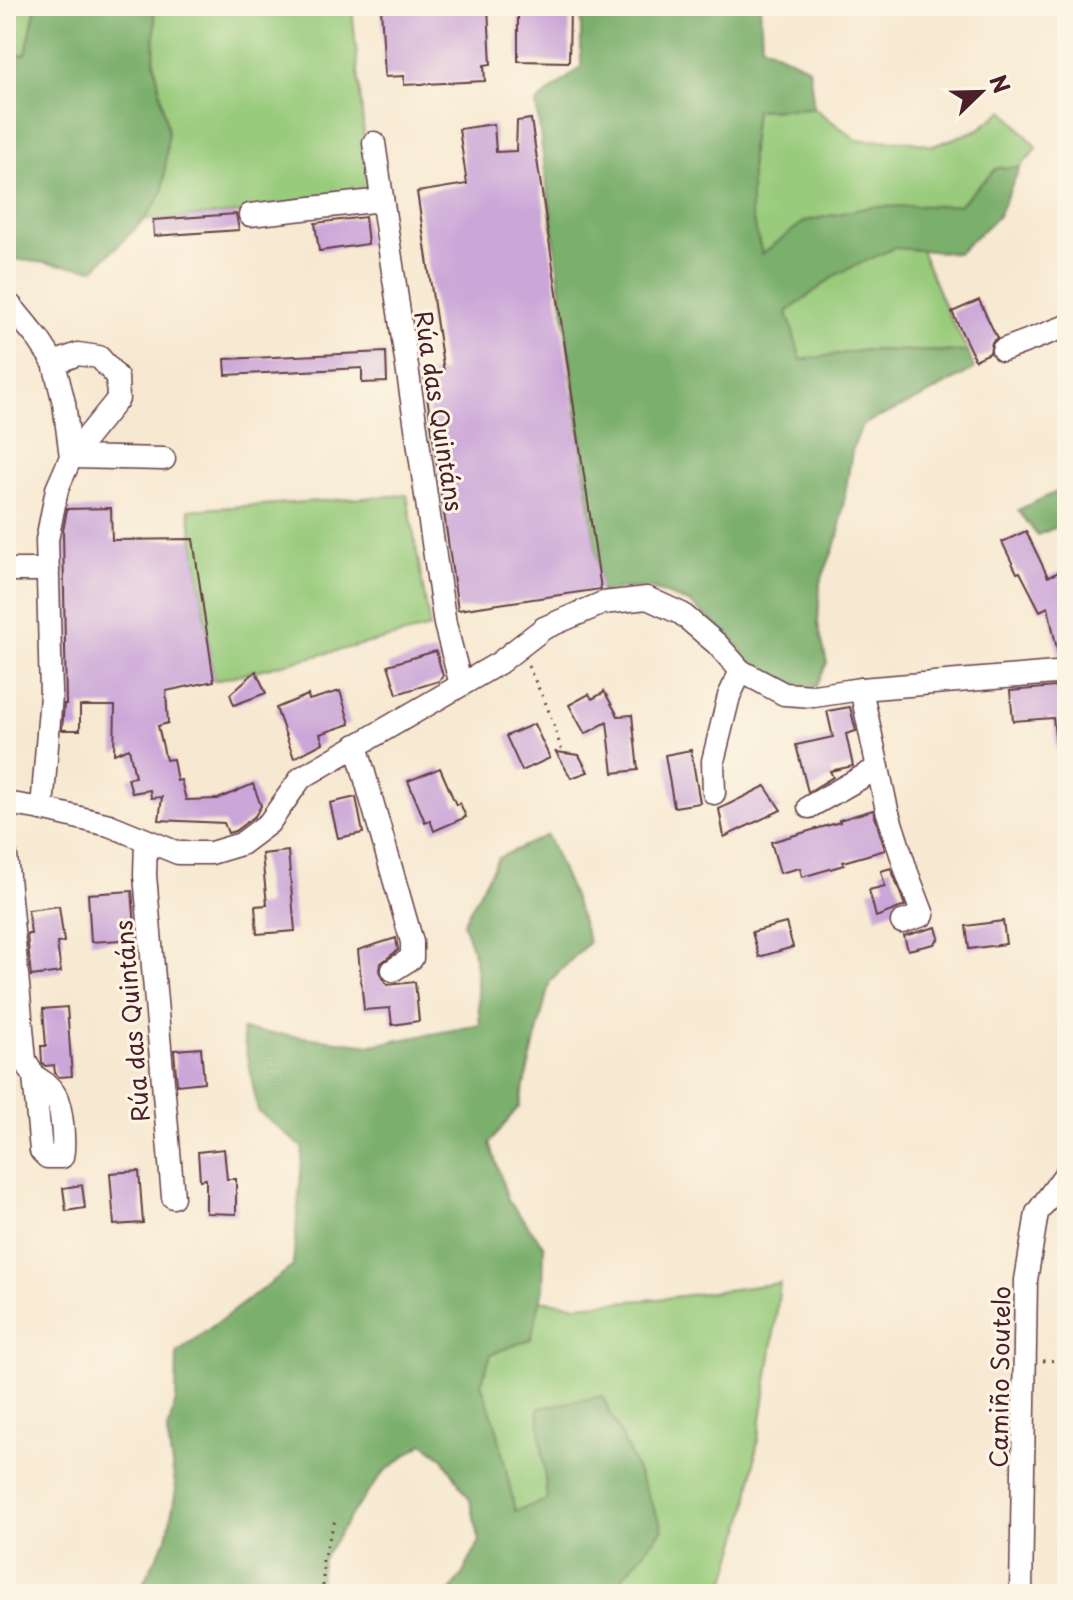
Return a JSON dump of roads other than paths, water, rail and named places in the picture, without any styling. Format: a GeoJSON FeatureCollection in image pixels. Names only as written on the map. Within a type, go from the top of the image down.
{"type":"FeatureCollection","features":[{"type":"Feature","properties":{"kind":"street","name":"Rúa das Quintáns"},"geometry":{"type":"LineString","coordinates":[[374,143],[445,624],[461,685]]}},
{"type":"Feature","properties":{"kind":"street"},"geometry":{"type":"LineString","coordinates":[[250,215],[382,200]]}},
{"type":"Feature","properties":{"kind":"street"},"geometry":{"type":"LineString","coordinates":[[6,305],[11,306],[54,363],[64,403],[71,457]]}},
{"type":"Feature","properties":{"kind":"street"},"geometry":{"type":"LineString","coordinates":[[1003,350],[1067,326]]}},
{"type":"Feature","properties":{"kind":"street"},"geometry":{"type":"LineString","coordinates":[[42,809],[51,695],[47,540],[57,489],[71,457],[118,399],[117,377],[99,357],[78,354],[54,363]]}},
{"type":"Feature","properties":{"kind":"street"},"geometry":{"type":"LineString","coordinates":[[71,457],[164,459]]}},
{"type":"Feature","properties":{"kind":"street"},"geometry":{"type":"LineString","coordinates":[[6,570],[48,570]]}},
{"type":"Feature","properties":{"kind":"street"},"geometry":{"type":"LineString","coordinates":[[6,803],[109,825],[178,853],[211,853],[241,844],[269,823],[301,778],[499,663],[544,628],[603,603],[647,598],[682,614],[717,644],[741,671],[784,694],[814,696],[861,689],[1067,672]]}},
{"type":"Feature","properties":{"kind":"street"},"geometry":{"type":"LineString","coordinates":[[714,793],[713,761],[729,696],[741,671]]}},
{"type":"Feature","properties":{"kind":"street"},"geometry":{"type":"LineString","coordinates":[[861,689],[887,810],[923,915],[902,922]]}},
{"type":"Feature","properties":{"kind":"street"},"geometry":{"type":"LineString","coordinates":[[356,745],[412,942],[412,958],[393,970]]}},
{"type":"Feature","properties":{"kind":"street"},"geometry":{"type":"LineString","coordinates":[[809,807],[878,768]]}},
{"type":"Feature","properties":{"kind":"street","name":"Rúa das Quintáns"},"geometry":{"type":"LineString","coordinates":[[146,841],[145,875],[173,1197]]}},
{"type":"Feature","properties":{"kind":"street"},"geometry":{"type":"LineString","coordinates":[[6,856],[25,1060],[34,1076]]}},
{"type":"Feature","properties":{"kind":"street","name":"Camiño Soutelo"},"geometry":{"type":"LineString","coordinates":[[1021,1594],[1026,1280],[1037,1213],[1067,1172]]}}]}
